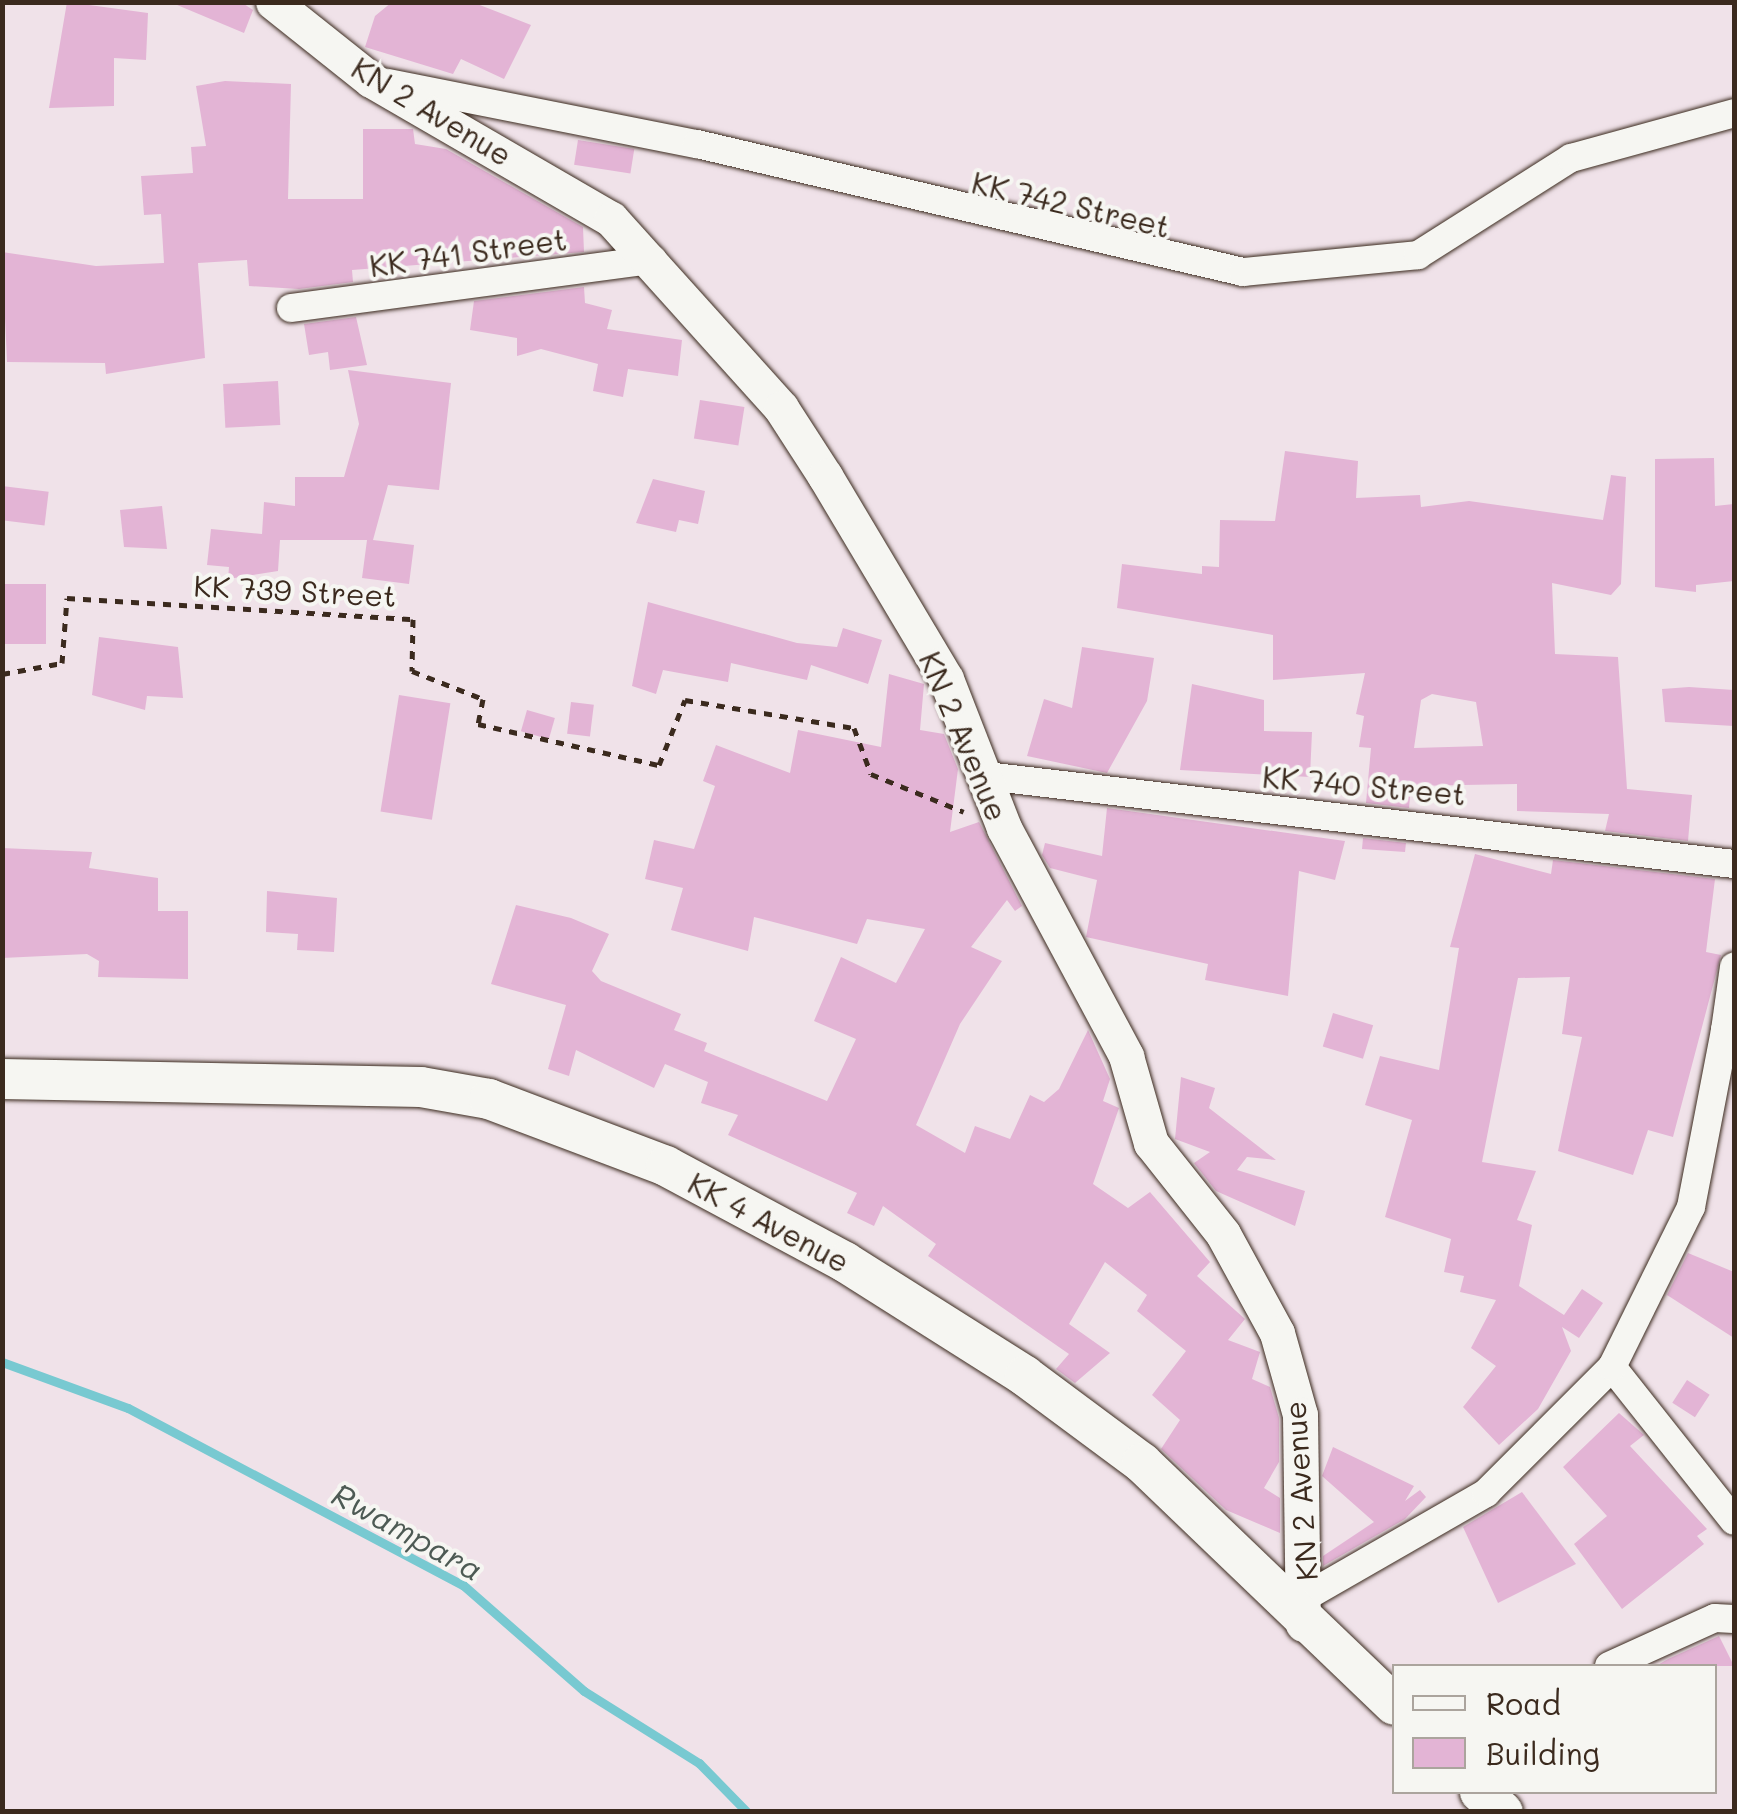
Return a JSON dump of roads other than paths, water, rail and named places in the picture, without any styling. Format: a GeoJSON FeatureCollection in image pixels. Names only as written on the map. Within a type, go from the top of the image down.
{"type":"FeatureCollection","features":[{"type":"Feature","properties":{"kind":"main road","name":"KK 4 Avenue"},"geometry":{"type":"LineString","coordinates":[[2,1079],[422,1087],[489,1099],[666,1166],[845,1262],[1025,1376],[1142,1464],[1305,1610],[1392,1703]]}},
{"type":"Feature","properties":{"kind":"main road"},"geometry":{"type":"LineString","coordinates":[[1482,1794],[1503,1812]]}},
{"type":"Feature","properties":{"kind":"street","name":"KN 2 Avenue"},"geometry":{"type":"LineString","coordinates":[[273,2],[371,80],[564,188],[654,260],[798,435],[946,679],[1004,828],[1126,1056],[1151,1143],[1223,1234],[1278,1333],[1300,1415],[1305,1610]]}},
{"type":"Feature","properties":{"kind":"street","name":"KK 742 Street"},"geometry":{"type":"LineString","coordinates":[[371,80],[697,144],[1243,272],[1418,255],[1571,158],[1734,113]]}},
{"type":"Feature","properties":{"kind":"street","name":"KK 741 Street"},"geometry":{"type":"LineString","coordinates":[[291,308],[654,260]]}},
{"type":"Feature","properties":{"kind":"street","name":"KK 740 Street"},"geometry":{"type":"LineString","coordinates":[[986,776],[1734,864]]}},
{"type":"Feature","properties":{"kind":"street"},"geometry":{"type":"LineString","coordinates":[[1305,1610],[1486,1493],[1612,1368],[1647,1310],[1722,1148],[1734,966]]}},
{"type":"Feature","properties":{"kind":"street"},"geometry":{"type":"LineString","coordinates":[[1612,1368],[1734,1521]]}},
{"type":"Feature","properties":{"kind":"street"},"geometry":{"type":"LineString","coordinates":[[1612,1664],[1715,1618],[1734,1620]]}},
{"type":"Feature","properties":{"kind":"waterway","name":"Rwampara"},"geometry":{"type":"LineString","coordinates":[[2,1362],[128,1408],[463,1585],[584,1691],[699,1763],[747,1812]]}}]}
